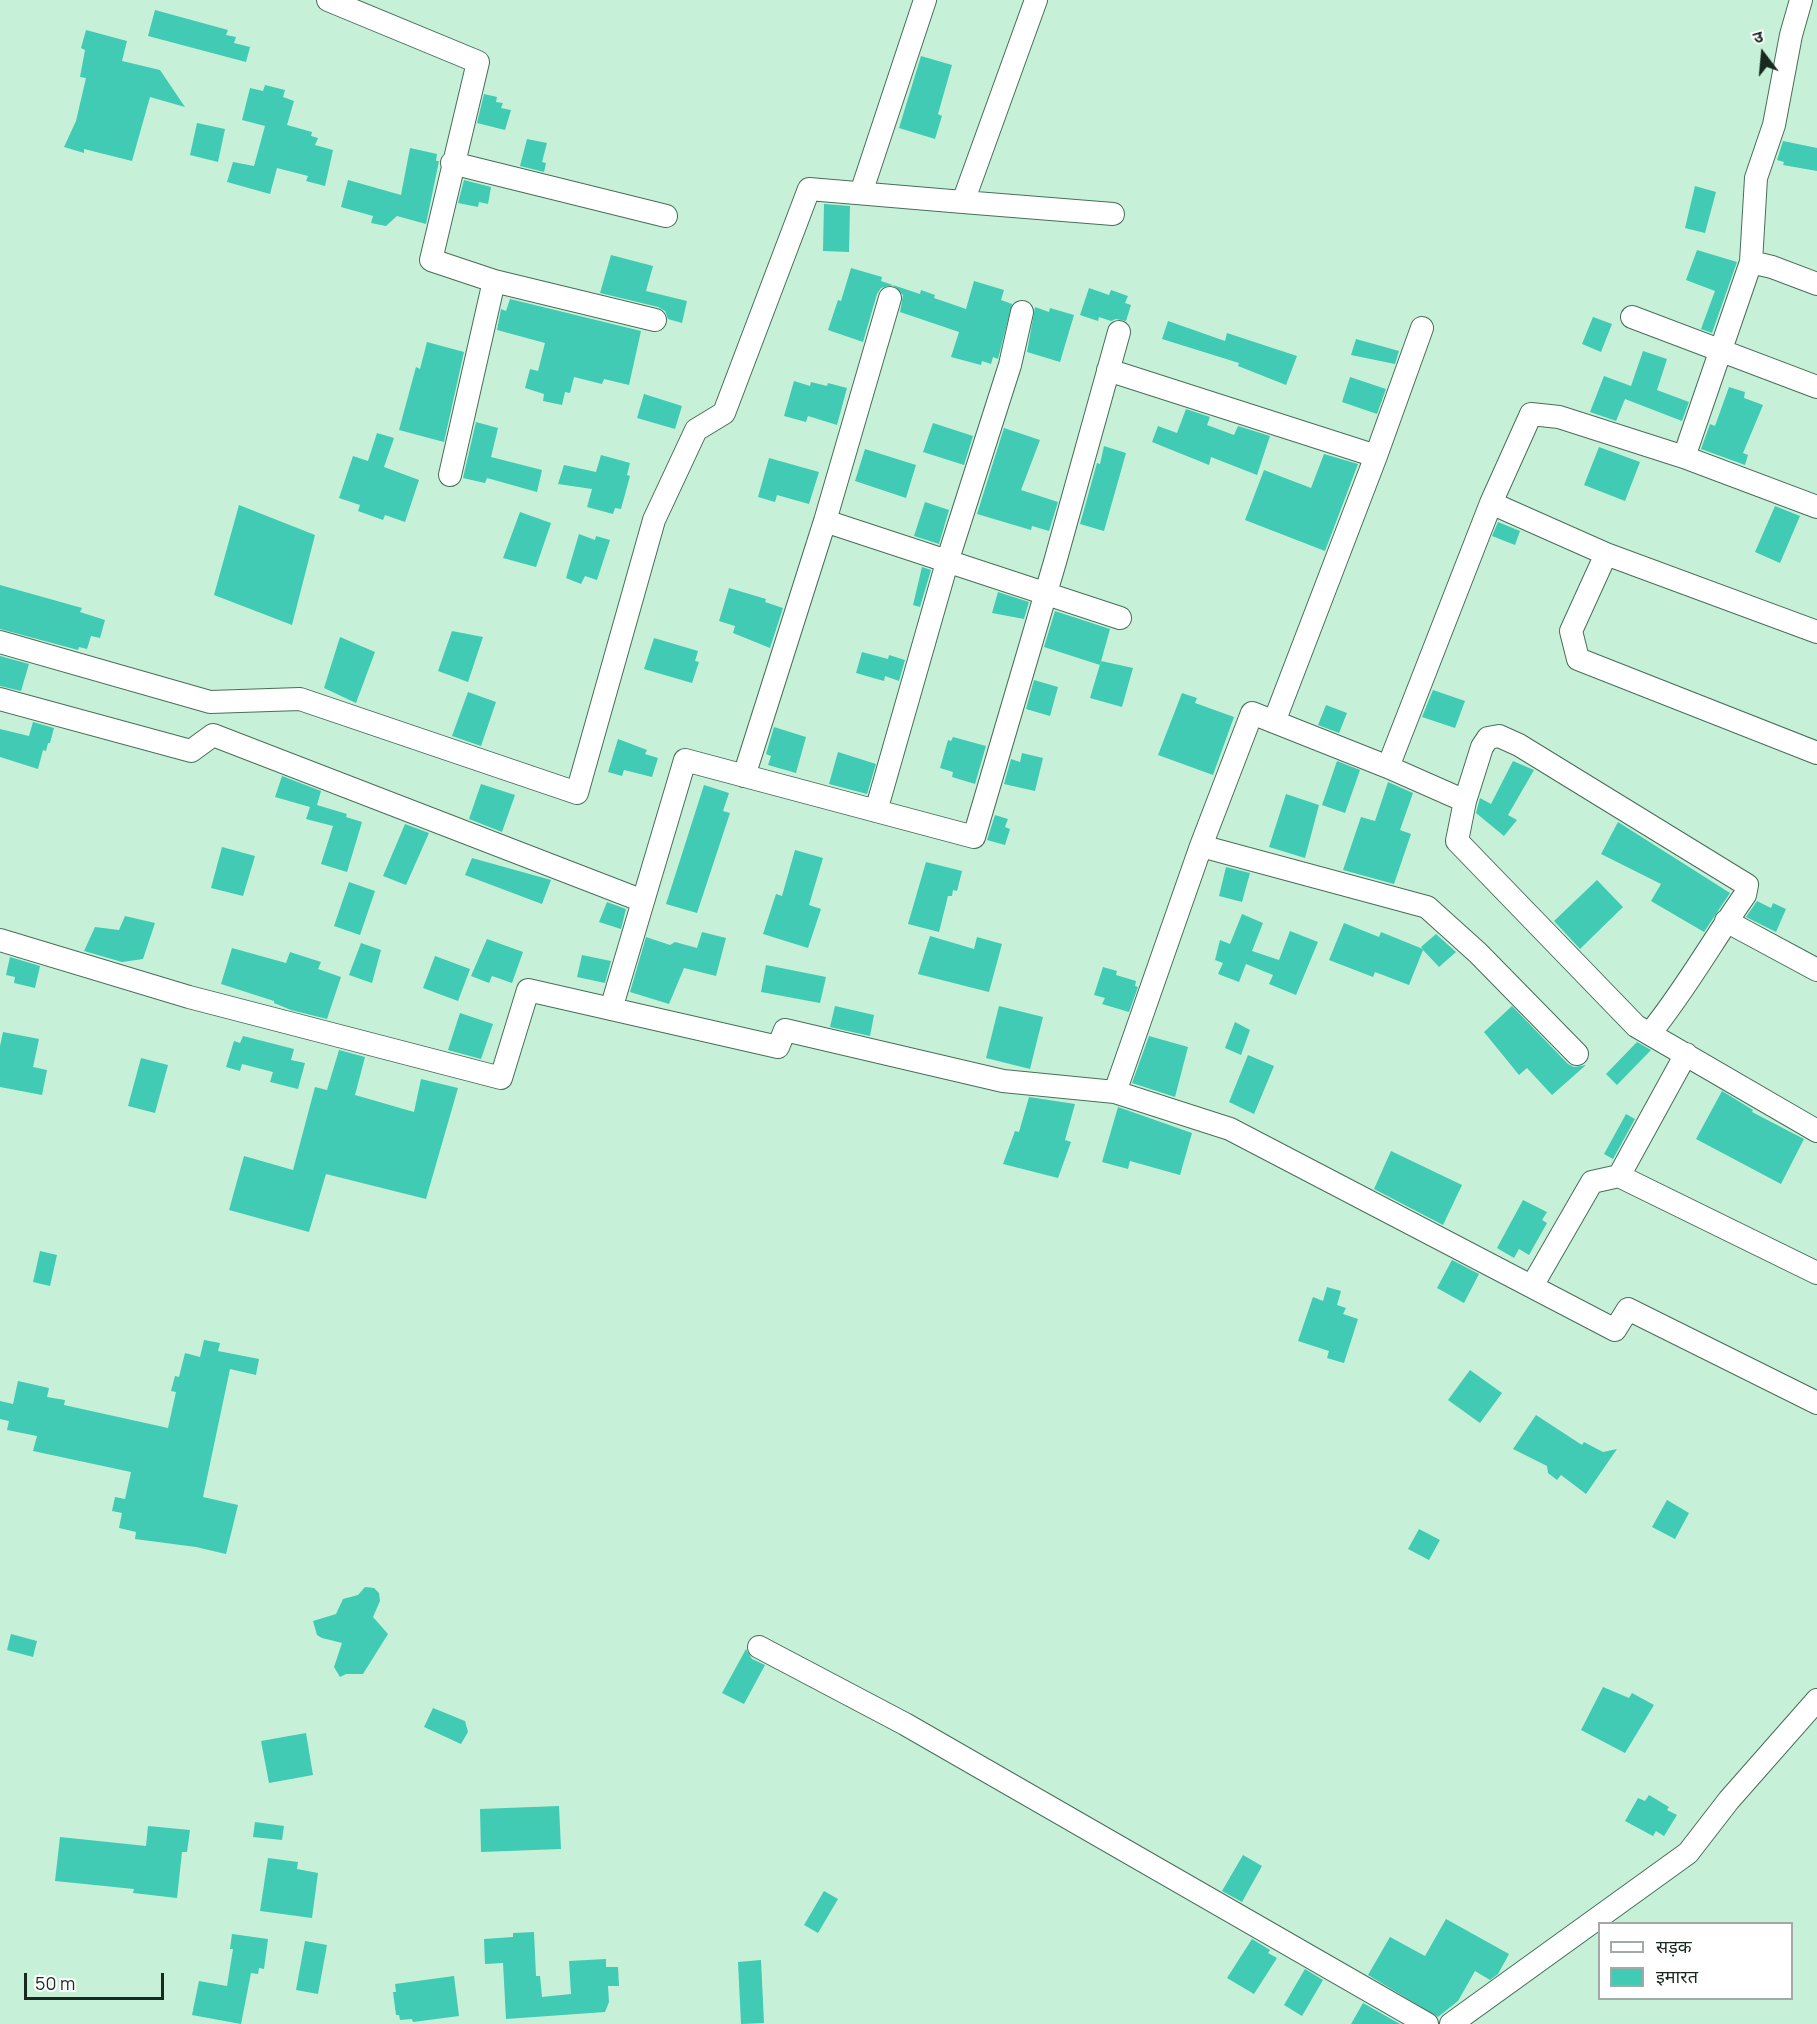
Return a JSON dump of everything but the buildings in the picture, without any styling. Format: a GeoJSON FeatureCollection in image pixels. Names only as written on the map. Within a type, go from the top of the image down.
{"type":"FeatureCollection","features":[{"type":"Feature","properties":{"kind":"street"},"geometry":{"type":"LineString","coordinates":[[328,0],[478,62],[452,163],[431,260],[494,281],[655,320]]}},
{"type":"Feature","properties":{"kind":"street"},"geometry":{"type":"LineString","coordinates":[[861,193],[925,0]]}},
{"type":"Feature","properties":{"kind":"street"},"geometry":{"type":"LineString","coordinates":[[963,202],[1036,0]]}},
{"type":"Feature","properties":{"kind":"street"},"geometry":{"type":"LineString","coordinates":[[1684,457],[1751,262],[1756,178],[1774,125],[1791,35],[1801,0]]}},
{"type":"Feature","properties":{"kind":"street"},"geometry":{"type":"LineString","coordinates":[[452,163],[666,216]]}},
{"type":"Feature","properties":{"kind":"street"},"geometry":{"type":"LineString","coordinates":[[0,642],[210,702],[300,699],[577,793],[654,520],[696,430],[724,413],[809,189],[1113,214]]}},
{"type":"Feature","properties":{"kind":"street"},"geometry":{"type":"LineString","coordinates":[[1751,262],[1772,267],[1817,284]]}},
{"type":"Feature","properties":{"kind":"street"},"geometry":{"type":"LineString","coordinates":[[450,475],[494,281]]}},
{"type":"Feature","properties":{"kind":"street"},"geometry":{"type":"LineString","coordinates":[[744,776],[825,521],[890,298]]}},
{"type":"Feature","properties":{"kind":"street"},"geometry":{"type":"LineString","coordinates":[[876,811],[948,560],[1010,365],[1022,312]]}},
{"type":"Feature","properties":{"kind":"street"},"geometry":{"type":"LineString","coordinates":[[1632,318],[1817,387]]}},
{"type":"Feature","properties":{"kind":"street"},"geometry":{"type":"LineString","coordinates":[[1274,722],[1376,456],[1422,328]]}},
{"type":"Feature","properties":{"kind":"street"},"geometry":{"type":"LineString","coordinates":[[611,1009],[685,760],[974,837],[1046,593],[1119,332]]}},
{"type":"Feature","properties":{"kind":"street"},"geometry":{"type":"LineString","coordinates":[[1108,370],[1376,456]]}},
{"type":"Feature","properties":{"kind":"street"},"geometry":{"type":"LineString","coordinates":[[1388,767],[1491,503],[1531,414],[1535,412],[1684,457],[1817,507]]}},
{"type":"Feature","properties":{"kind":"street"},"geometry":{"type":"LineString","coordinates":[[1491,503],[1606,554],[1817,632]]}},
{"type":"Feature","properties":{"kind":"street"},"geometry":{"type":"LineString","coordinates":[[825,521],[1120,618]]}},
{"type":"Feature","properties":{"kind":"street"},"geometry":{"type":"LineString","coordinates":[[1606,554],[1571,631],[1578,659],[1817,753]]}},
{"type":"Feature","properties":{"kind":"street"},"geometry":{"type":"LineString","coordinates":[[0,699],[191,751],[213,735],[643,901]]}},
{"type":"Feature","properties":{"kind":"street"},"geometry":{"type":"LineString","coordinates":[[1115,1092],[1201,846],[1252,713],[1388,767],[1465,801]]}},
{"type":"Feature","properties":{"kind":"street"},"geometry":{"type":"LineString","coordinates":[[1651,1032],[1680,997],[1695,966],[1745,895],[1747,885],[1520,745],[1499,736],[1488,738],[1482,747],[1465,801],[1457,841],[1636,1026],[1651,1032],[1817,1131]]}},
{"type":"Feature","properties":{"kind":"street"},"geometry":{"type":"LineString","coordinates":[[1201,846],[1427,907],[1478,953],[1577,1054]]}},
{"type":"Feature","properties":{"kind":"street"},"geometry":{"type":"LineString","coordinates":[[1726,921],[1817,970]]}},
{"type":"Feature","properties":{"kind":"street"},"geometry":{"type":"LineString","coordinates":[[0,940],[189,997],[501,1078],[528,990],[778,1047],[785,1030],[1003,1081],[1115,1092],[1230,1129],[1615,1330],[1629,1309],[1817,1403]]}},
{"type":"Feature","properties":{"kind":"street"},"geometry":{"type":"LineString","coordinates":[[1619,1176],[1686,1054]]}},
{"type":"Feature","properties":{"kind":"street"},"geometry":{"type":"LineString","coordinates":[[1532,1286],[1592,1182],[1619,1176],[1817,1273]]}},
{"type":"Feature","properties":{"kind":"street"},"geometry":{"type":"LineString","coordinates":[[759,1647],[904,1724],[1427,2024]]}},
{"type":"Feature","properties":{"kind":"street"},"geometry":{"type":"LineString","coordinates":[[1451,2024],[1688,1853],[1729,1800],[1817,1700]]}}]}
